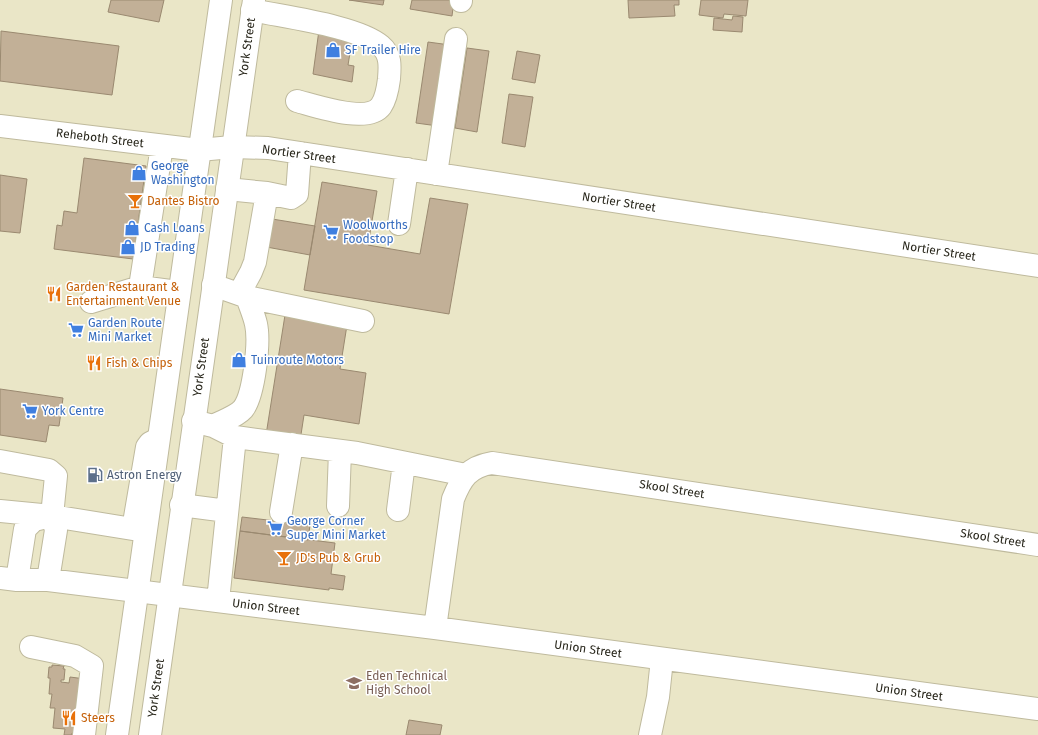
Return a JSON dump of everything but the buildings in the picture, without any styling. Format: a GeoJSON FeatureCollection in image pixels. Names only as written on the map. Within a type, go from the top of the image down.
{"type":"FeatureCollection","features":[{"type":"Feature","properties":{"kind":"street"},"geometry":{"type":"LineString","coordinates":[[117,735],[137,591],[139,530],[152,443],[178,292],[221,0]]}},
{"type":"Feature","properties":{"kind":"street"},"geometry":{"type":"LineString","coordinates":[[253,5],[369,37],[385,51],[390,61],[389,79],[384,100],[377,110],[365,114],[351,114],[297,101]]}},
{"type":"Feature","properties":{"kind":"street","name":"York Street"},"geometry":{"type":"LineString","coordinates":[[150,735],[182,505],[203,423],[213,285],[253,5]]}},
{"type":"Feature","properties":{"kind":"street"},"geometry":{"type":"LineString","coordinates":[[436,174],[456,38]]}},
{"type":"Feature","properties":{"kind":"street","name":"Reheboth Street"},"geometry":{"type":"LineString","coordinates":[[0,126],[199,150]]}},
{"type":"Feature","properties":{"kind":"street"},"geometry":{"type":"LineString","coordinates":[[140,287],[162,146]]}},
{"type":"Feature","properties":{"kind":"street","name":"Nortier Street"},"geometry":{"type":"LineString","coordinates":[[199,150],[232,147],[268,148],[1038,266]]}},
{"type":"Feature","properties":{"kind":"street"},"geometry":{"type":"LineString","coordinates":[[226,188],[291,198],[297,194],[300,153]]}},
{"type":"Feature","properties":{"kind":"street"},"geometry":{"type":"LineString","coordinates":[[399,224],[406,170]]}},
{"type":"Feature","properties":{"kind":"street"},"geometry":{"type":"LineString","coordinates":[[203,423],[242,410],[251,390],[257,342],[256,324],[243,296],[255,262],[266,193]]}},
{"type":"Feature","properties":{"kind":"street"},"geometry":{"type":"LineString","coordinates":[[213,285],[243,296],[363,320]]}},
{"type":"Feature","properties":{"kind":"street"},"geometry":{"type":"LineString","coordinates":[[91,302],[140,287],[178,292]]}},
{"type":"Feature","properties":{"kind":"street"},"geometry":{"type":"LineString","coordinates":[[203,423],[235,437],[340,451],[466,475]]}},
{"type":"Feature","properties":{"kind":"street"},"geometry":{"type":"LineString","coordinates":[[218,601],[235,437]]}},
{"type":"Feature","properties":{"kind":"street"},"geometry":{"type":"LineString","coordinates":[[281,512],[292,444]]}},
{"type":"Feature","properties":{"kind":"street"},"geometry":{"type":"LineString","coordinates":[[338,506],[340,451]]}},
{"type":"Feature","properties":{"kind":"street"},"geometry":{"type":"LineString","coordinates":[[0,461],[49,470],[56,476],[52,516],[56,530],[46,580]]}},
{"type":"Feature","properties":{"kind":"street"},"geometry":{"type":"LineString","coordinates":[[398,510],[404,463]]}},
{"type":"Feature","properties":{"kind":"street","name":"Skool Street"},"geometry":{"type":"LineString","coordinates":[[435,628],[453,499],[460,481],[480,465],[504,464],[1038,545]]}},
{"type":"Feature","properties":{"kind":"street"},"geometry":{"type":"LineString","coordinates":[[182,505],[227,511]]}},
{"type":"Feature","properties":{"kind":"street"},"geometry":{"type":"LineString","coordinates":[[2,511],[52,516],[139,530]]}},
{"type":"Feature","properties":{"kind":"street"},"geometry":{"type":"LineString","coordinates":[[2,511],[17,517],[23,523],[25,529]]}},
{"type":"Feature","properties":{"kind":"street"},"geometry":{"type":"LineString","coordinates":[[9,576],[25,529],[34,520],[52,516]]}},
{"type":"Feature","properties":{"kind":"street","name":"Union Street"},"geometry":{"type":"LineString","coordinates":[[9,576],[38,575],[46,580],[435,628],[1038,709]]}},
{"type":"Feature","properties":{"kind":"street"},"geometry":{"type":"LineString","coordinates":[[31,648],[75,656],[92,666],[84,735]]}},
{"type":"Feature","properties":{"kind":"street"},"geometry":{"type":"LineString","coordinates":[[650,735],[658,697],[662,659]]}},
{"type":"Feature","properties":{"kind":"place","name":"SF Trailer Hire"},"geometry":{"type":"Point","coordinates":[333,50]}},
{"type":"Feature","properties":{"kind":"place","name":"George Washington"},"geometry":{"type":"Point","coordinates":[139,173]}},
{"type":"Feature","properties":{"kind":"place","name":"Dantes Bistro"},"geometry":{"type":"Point","coordinates":[135,201]}},
{"type":"Feature","properties":{"kind":"place","name":"Cash Loans"},"geometry":{"type":"Point","coordinates":[132,228]}},
{"type":"Feature","properties":{"kind":"place","name":"Woolworths Foodstop"},"geometry":{"type":"Point","coordinates":[331,232]}},
{"type":"Feature","properties":{"kind":"place","name":"JD Trading"},"geometry":{"type":"Point","coordinates":[128,247]}},
{"type":"Feature","properties":{"kind":"place","name":"Garden Restaurant & Entertainment Venue"},"geometry":{"type":"Point","coordinates":[54,294]}},
{"type":"Feature","properties":{"kind":"place","name":"Garden Route Mini Market"},"geometry":{"type":"Point","coordinates":[76,330]}},
{"type":"Feature","properties":{"kind":"place","name":"Tuinroute Motors"},"geometry":{"type":"Point","coordinates":[239,360]}},
{"type":"Feature","properties":{"kind":"place","name":"Fish & Chips"},"geometry":{"type":"Point","coordinates":[94,363]}},
{"type":"Feature","properties":{"kind":"place","name":"York Centre"},"geometry":{"type":"Point","coordinates":[30,411]}},
{"type":"Feature","properties":{"kind":"place","name":"Astron Energy"},"geometry":{"type":"Point","coordinates":[95,475]}},
{"type":"Feature","properties":{"kind":"place","name":"George Corner Super Mini Market"},"geometry":{"type":"Point","coordinates":[275,528]}},
{"type":"Feature","properties":{"kind":"place","name":"JD's Pub & Grub"},"geometry":{"type":"Point","coordinates":[284,558]}},
{"type":"Feature","properties":{"kind":"place","name":"Eden Technical High School"},"geometry":{"type":"Point","coordinates":[354,683]}},
{"type":"Feature","properties":{"kind":"place","name":"Steers"},"geometry":{"type":"Point","coordinates":[69,718]}}]}
